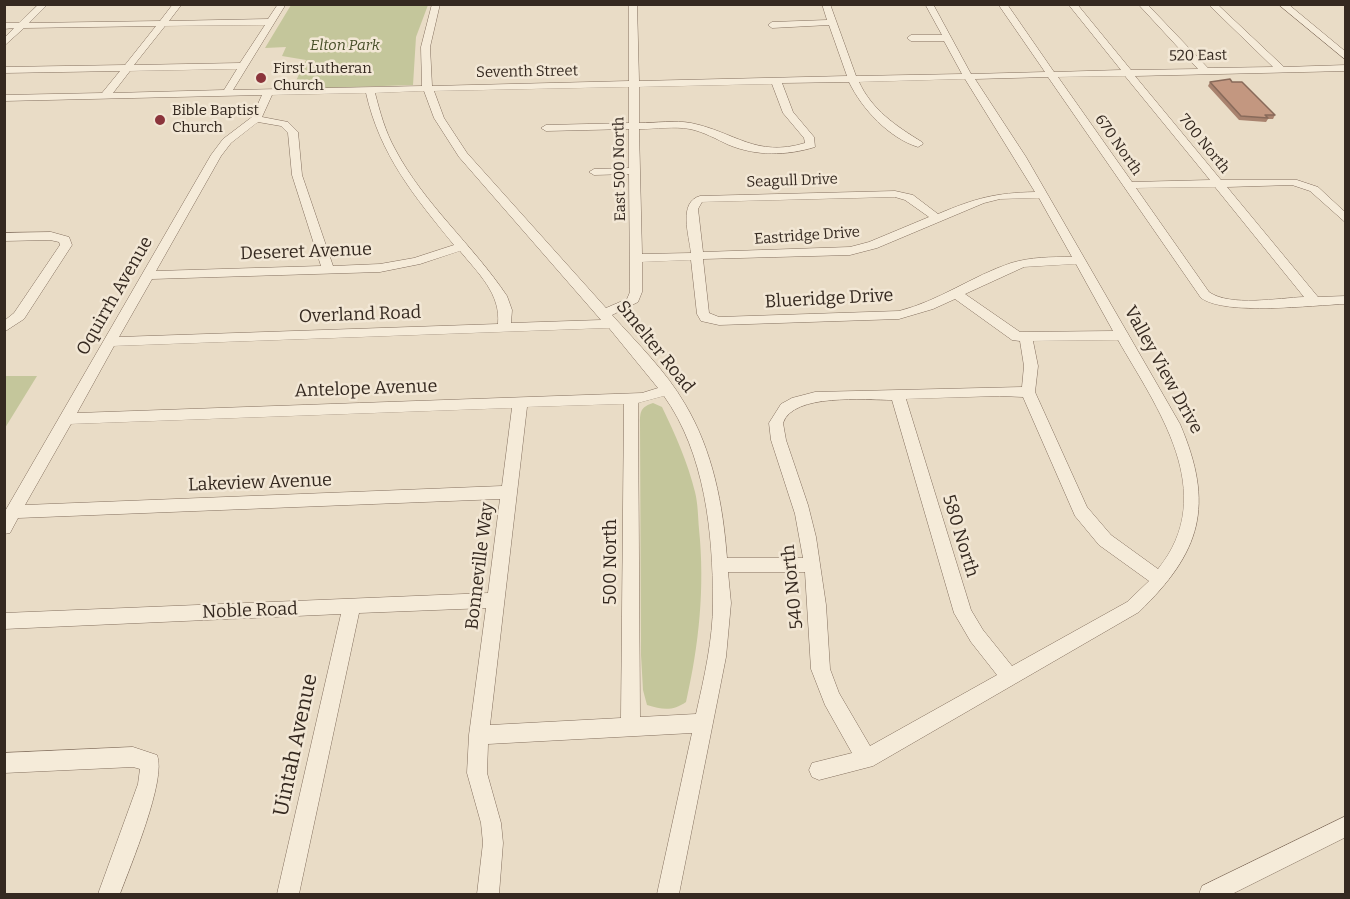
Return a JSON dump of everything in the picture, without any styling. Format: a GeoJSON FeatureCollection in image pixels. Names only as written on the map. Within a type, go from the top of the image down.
{"type":"FeatureCollection","features":[{"type":"Feature","properties":{"kind":"street"},"geometry":{"type":"LineString","coordinates":[[4,43],[44,4]]}},
{"type":"Feature","properties":{"kind":"street"},"geometry":{"type":"LineString","coordinates":[[105,96],[178,4]]}},
{"type":"Feature","properties":{"kind":"street"},"geometry":{"type":"LineString","coordinates":[[226,94],[282,4]]}},
{"type":"Feature","properties":{"kind":"street"},"geometry":{"type":"LineString","coordinates":[[426,90],[424,48],[436,4]]}},
{"type":"Feature","properties":{"kind":"street","name":"East 500 North"},"geometry":{"type":"LineString","coordinates":[[608,319],[635,298],[633,4]]}},
{"type":"Feature","properties":{"kind":"street"},"geometry":{"type":"LineString","coordinates":[[826,4],[860,97],[889,127],[918,144]]}},
{"type":"Feature","properties":{"kind":"street","name":"Valley View Drive"},"geometry":{"type":"LineString","coordinates":[[819,770],[866,759],[1133,608],[1172,566],[1186,538],[1193,508],[1192,479],[1180,437],[1021,157],[967,76],[929,4]]}},
{"type":"Feature","properties":{"kind":"street","name":"670 North"},"geometry":{"type":"LineString","coordinates":[[1002,4],[1199,288],[1212,300],[1230,304],[1314,301]]}},
{"type":"Feature","properties":{"kind":"street","name":"700 North"},"geometry":{"type":"LineString","coordinates":[[1072,4],[1314,301]]}},
{"type":"Feature","properties":{"kind":"street"},"geometry":{"type":"LineString","coordinates":[[1142,4],[1205,71]]}},
{"type":"Feature","properties":{"kind":"street"},"geometry":{"type":"LineString","coordinates":[[1212,4],[1281,69]]}},
{"type":"Feature","properties":{"kind":"street"},"geometry":{"type":"LineString","coordinates":[[1282,4],[1346,57]]}},
{"type":"Feature","properties":{"kind":"street"},"geometry":{"type":"LineString","coordinates":[[4,26],[271,22]]}},
{"type":"Feature","properties":{"kind":"street"},"geometry":{"type":"LineString","coordinates":[[772,25],[832,22]]}},
{"type":"Feature","properties":{"kind":"street"},"geometry":{"type":"LineString","coordinates":[[911,38],[947,38]]}},
{"type":"Feature","properties":{"kind":"street"},"geometry":{"type":"LineString","coordinates":[[4,70],[244,66]]}},
{"type":"Feature","properties":{"kind":"street","name":"520 East"},"geometry":{"type":"LineString","coordinates":[[1051,75],[1346,68]]}},
{"type":"Feature","properties":{"kind":"street","name":"Seventh Street"},"geometry":{"type":"LineString","coordinates":[[4,98],[1051,75]]}},
{"type":"Feature","properties":{"kind":"street"},"geometry":{"type":"LineString","coordinates":[[546,128],[690,126],[710,131],[735,143],[756,148],[797,149],[811,145],[809,137],[788,113],[777,81]]}},
{"type":"Feature","properties":{"kind":"street","name":"Smelter Road"},"geometry":{"type":"LineString","coordinates":[[426,90],[437,116],[463,155],[608,319],[667,390],[694,438],[707,476],[716,521],[722,603],[717,657],[669,894]]}},
{"type":"Feature","properties":{"kind":"street"},"geometry":{"type":"LineString","coordinates":[[369,91],[375,116],[392,154],[501,296],[506,310],[504,328]]}},
{"type":"Feature","properties":{"kind":"street","name":"Oquirrh Avenue"},"geometry":{"type":"LineString","coordinates":[[4,528],[220,148],[256,119],[268,93]]}},
{"type":"Feature","properties":{"kind":"street"},"geometry":{"type":"LineString","coordinates":[[256,119],[284,124],[293,132],[297,175],[328,270]]}},
{"type":"Feature","properties":{"kind":"street"},"geometry":{"type":"LineString","coordinates":[[594,172],[635,171]]}},
{"type":"Feature","properties":{"kind":"street"},"geometry":{"type":"LineString","coordinates":[[1127,185],[1285,181],[1302,184],[1317,192],[1346,220]]}},
{"type":"Feature","properties":{"kind":"street","name":"Seagull Drive"},"geometry":{"type":"LineString","coordinates":[[696,256],[692,209],[695,202],[700,199],[895,194],[909,197],[937,218]]}},
{"type":"Feature","properties":{"kind":"street","name":"Eastridge Drive"},"geometry":{"type":"LineString","coordinates":[[636,258],[850,251],[873,245],[987,198],[1043,195]]}},
{"type":"Feature","properties":{"kind":"street"},"geometry":{"type":"LineString","coordinates":[[4,237],[51,236],[65,240],[64,251],[26,307],[4,328]]}},
{"type":"Feature","properties":{"kind":"street","name":"Deseret Avenue"},"geometry":{"type":"LineString","coordinates":[[147,275],[397,266],[462,246]]}},
{"type":"Feature","properties":{"kind":"street","name":"Blueridge Drive"},"geometry":{"type":"LineString","coordinates":[[696,256],[701,309],[706,318],[719,321],[891,316],[919,309],[1015,266],[1036,261],[1080,260]]}},
{"type":"Feature","properties":{"kind":"street"},"geometry":{"type":"LineString","coordinates":[[955,293],[1008,333],[1026,338],[1123,335]]}},
{"type":"Feature","properties":{"kind":"street"},"geometry":{"type":"LineString","coordinates":[[1314,301],[1346,300]]}},
{"type":"Feature","properties":{"kind":"street","name":"Overland Road"},"geometry":{"type":"LineString","coordinates":[[109,342],[504,328],[608,319]]}},
{"type":"Feature","properties":{"kind":"street"},"geometry":{"type":"LineString","coordinates":[[1026,338],[1031,366],[1028,392],[1086,519],[1105,540],[1161,580]]}},
{"type":"Feature","properties":{"kind":"street","name":"Antelope Avenue"},"geometry":{"type":"LineString","coordinates":[[65,419],[642,398],[667,390]]}},
{"type":"Feature","properties":{"kind":"street"},"geometry":{"type":"LineString","coordinates":[[897,394],[1028,392]]}},
{"type":"Feature","properties":{"kind":"street","name":"540 North"},"geometry":{"type":"LineString","coordinates":[[866,759],[827,687],[820,669],[812,565],[803,512],[776,430],[776,421],[783,408],[796,401],[815,397],[897,394]]}},
{"type":"Feature","properties":{"kind":"street","name":"580 North"},"geometry":{"type":"LineString","coordinates":[[897,394],[963,613],[977,636],[1010,677]]}},
{"type":"Feature","properties":{"kind":"street","name":"500 North"},"geometry":{"type":"LineString","coordinates":[[630,727],[631,398]]}},
{"type":"Feature","properties":{"kind":"street","name":"Bonneville Way"},"geometry":{"type":"LineString","coordinates":[[488,894],[493,843],[491,823],[477,773],[479,735],[520,402]]}},
{"type":"Feature","properties":{"kind":"street","name":"Lakeview Avenue"},"geometry":{"type":"LineString","coordinates":[[13,512],[509,492]]}},
{"type":"Feature","properties":{"kind":"street"},"geometry":{"type":"LineString","coordinates":[[721,565],[812,565]]}},
{"type":"Feature","properties":{"kind":"street","name":"Noble Road"},"geometry":{"type":"LineString","coordinates":[[4,621],[496,600]]}},
{"type":"Feature","properties":{"kind":"street","name":"Uintah Avenue"},"geometry":{"type":"LineString","coordinates":[[288,894],[351,606]]}},
{"type":"Feature","properties":{"kind":"street"},"geometry":{"type":"LineString","coordinates":[[479,735],[704,723]]}},
{"type":"Feature","properties":{"kind":"street"},"geometry":{"type":"LineString","coordinates":[[4,763],[133,757],[150,762],[148,784],[109,894]]}},
{"type":"Feature","properties":{"kind":"street"},"geometry":{"type":"LineString","coordinates":[[1210,894],[1346,826]]}},
{"type":"Feature","properties":{"kind":"green space","name":"Elton Park"},"geometry":{"type":"Polygon","coordinates":[[[291,5],[428,5],[416,37],[413,85],[292,89],[306,60],[282,56],[286,47],[265,48],[291,5]]]}},
{"type":"Feature","properties":{"kind":"green space"},"geometry":{"type":"Polygon","coordinates":[[[4,376],[37,376],[5,428],[4,376]]]}},
{"type":"Feature","properties":{"kind":"green space"},"geometry":{"type":"Polygon","coordinates":[[[653,403],[662,407],[689,470],[697,501],[701,551],[700,616],[691,681],[686,702],[668,709],[647,705],[643,690],[641,655],[640,419],[644,408],[653,403]]]}},
{"type":"Feature","properties":{"kind":"building"},"geometry":{"type":"Polygon","coordinates":[[[1230,79],[1232,82],[1242,82],[1275,115],[1265,115],[1268,118],[1241,116],[1210,82],[1230,79]]]}},
{"type":"Feature","properties":{"kind":"place","name":"First Lutheran Church"},"geometry":{"type":"Point","coordinates":[261,78]}},
{"type":"Feature","properties":{"kind":"place","name":"Bible Baptist Church"},"geometry":{"type":"Point","coordinates":[160,120]}}]}
